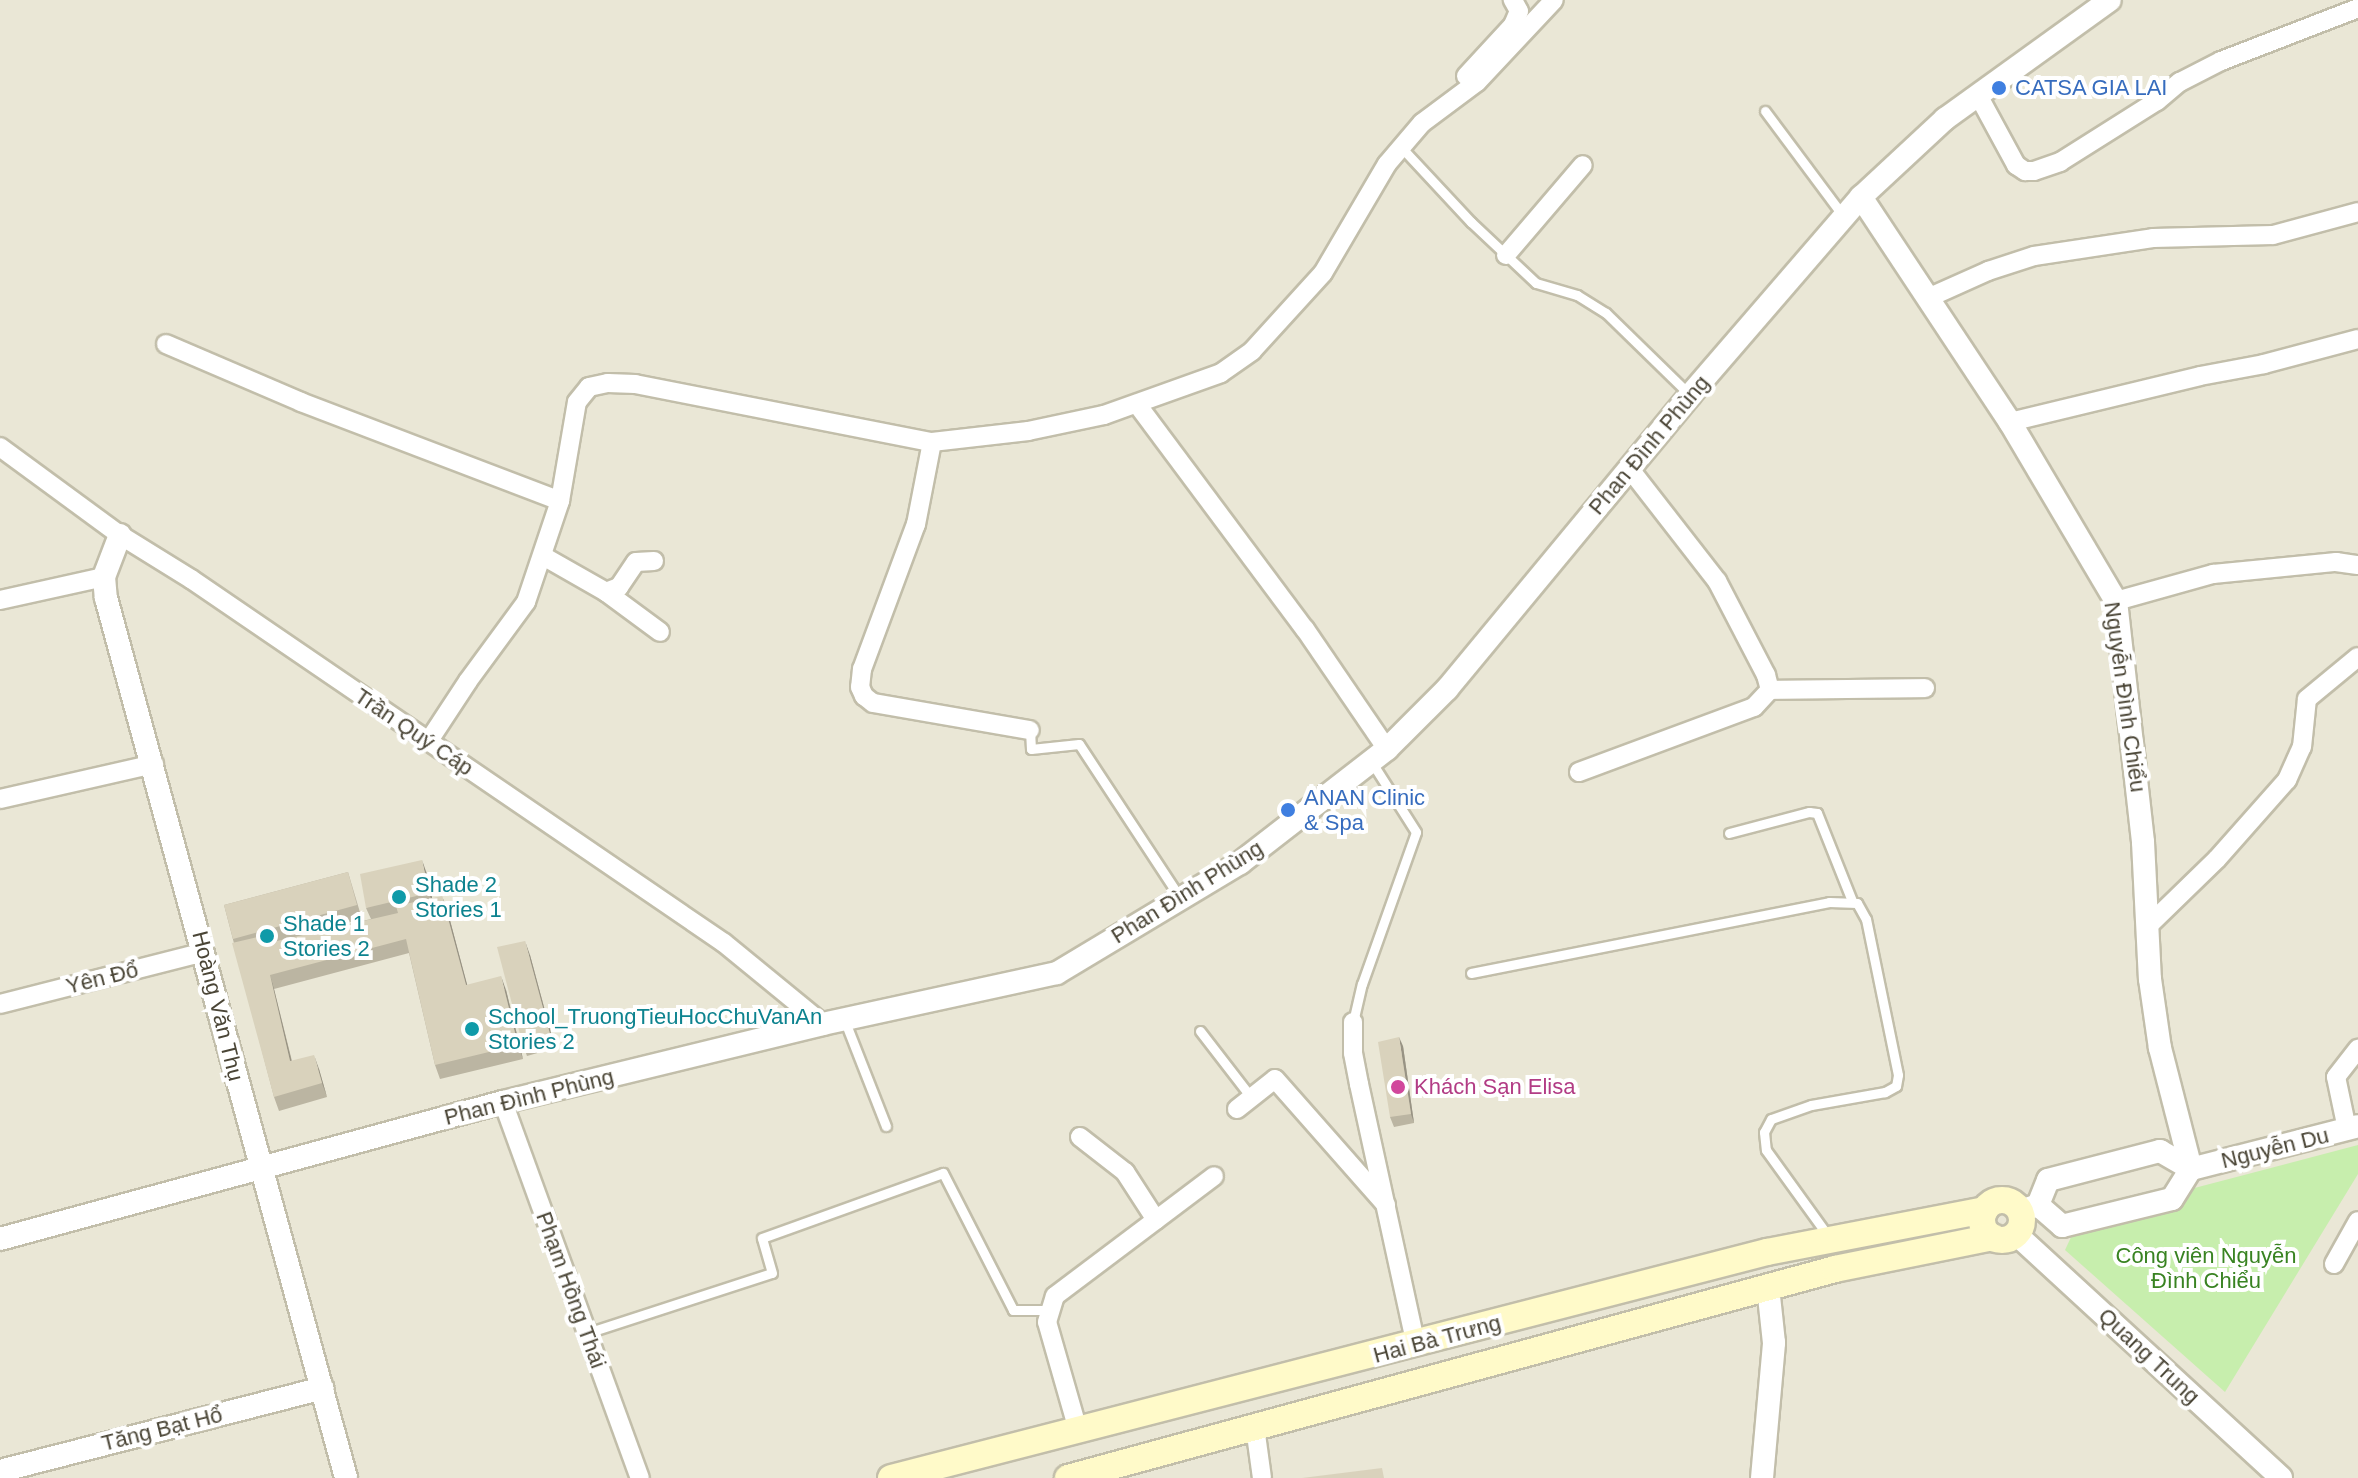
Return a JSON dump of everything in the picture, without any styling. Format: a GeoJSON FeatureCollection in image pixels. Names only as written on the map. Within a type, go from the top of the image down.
{"type":"FeatureCollection","features":[{"type":"Feature","properties":{"kind":"main road","name":"Hai Bà Trưng"},"geometry":{"type":"LineString","coordinates":[[891,1478],[1767,1252],[1985,1210],[2000,1200],[2011,1203],[2017,1222]]}},
{"type":"Feature","properties":{"kind":"main road"},"geometry":{"type":"LineString","coordinates":[[1078,1430],[1067,1478],[2017,1222]]}},
{"type":"Feature","properties":{"kind":"main road"},"geometry":{"type":"LineString","coordinates":[[1830,1239],[1835,1269]]}},
{"type":"Feature","properties":{"kind":"main road"},"geometry":{"type":"LineString","coordinates":[[1767,1252],[1768,1287]]}},
{"type":"Feature","properties":{"kind":"street"},"geometry":{"type":"LineString","coordinates":[[1439,108],[1444,96],[1513,25],[1519,11],[1513,0]]}},
{"type":"Feature","properties":{"kind":"street"},"geometry":{"type":"LineString","coordinates":[[428,742],[526,602],[560,501],[577,402],[582,393],[597,384],[635,384],[932,442],[1028,431],[1104,415],[1221,373],[1252,351],[1323,273],[1387,164],[1401,147],[1439,108],[1456,100],[1477,82],[1554,0]]}},
{"type":"Feature","properties":{"kind":"street","name":"Phan Đình Phùng"},"geometry":{"type":"LineString","coordinates":[[0,1239],[503,1102],[833,1022],[1057,973],[1240,863],[1379,755],[1447,689],[1690,395],[1861,197],[1945,119],[2100,3]]}},
{"type":"Feature","properties":{"kind":"street"},"geometry":{"type":"LineString","coordinates":[[1978,95],[2016,165],[2025,171],[2034,171],[2060,162],[2157,101],[2180,82],[2221,61],[2358,8]]}},
{"type":"Feature","properties":{"kind":"street"},"geometry":{"type":"LineString","coordinates":[[1506,255],[1583,165]]}},
{"type":"Feature","properties":{"kind":"street","name":"Nguyễn Đình Chiểu"},"geometry":{"type":"LineString","coordinates":[[1861,197],[2010,422],[2116,601],[2143,842],[2146,928],[2160,1048],[2191,1169]]}},
{"type":"Feature","properties":{"kind":"street"},"geometry":{"type":"LineString","coordinates":[[1930,297],[1999,267],[2047,254],[2153,238],[2273,235],[2358,212]]}},
{"type":"Feature","properties":{"kind":"street"},"geometry":{"type":"LineString","coordinates":[[2010,422],[2200,376],[2264,364],[2358,339]]}},
{"type":"Feature","properties":{"kind":"street"},"geometry":{"type":"LineString","coordinates":[[166,344],[301,402],[560,501]]}},
{"type":"Feature","properties":{"kind":"street"},"geometry":{"type":"LineString","coordinates":[[1137,404],[1305,629],[1379,755]]}},
{"type":"Feature","properties":{"kind":"street"},"geometry":{"type":"LineString","coordinates":[[932,442],[916,524],[862,669],[860,687],[864,696],[873,703],[1030,730]]}},
{"type":"Feature","properties":{"kind":"street","name":"Trần Quý Cáp"},"geometry":{"type":"LineString","coordinates":[[0,447],[120,535],[191,579],[724,943],[833,1022]]}},
{"type":"Feature","properties":{"kind":"street"},"geometry":{"type":"LineString","coordinates":[[1629,468],[1717,581],[1766,675],[1770,690]]}},
{"type":"Feature","properties":{"kind":"street"},"geometry":{"type":"LineString","coordinates":[[0,600],[104,577],[120,535]]}},
{"type":"Feature","properties":{"kind":"street"},"geometry":{"type":"LineString","coordinates":[[543,556],[606,592],[660,632]]}},
{"type":"Feature","properties":{"kind":"street"},"geometry":{"type":"LineString","coordinates":[[606,592],[619,587],[636,562],[654,561]]}},
{"type":"Feature","properties":{"kind":"street"},"geometry":{"type":"LineString","coordinates":[[2116,601],[2213,574],[2336,562],[2358,565]]}},
{"type":"Feature","properties":{"kind":"street","name":"Hoàng Văn Thụ"},"geometry":{"type":"LineString","coordinates":[[104,577],[106,598],[154,764],[260,1170],[346,1478]]}},
{"type":"Feature","properties":{"kind":"street"},"geometry":{"type":"LineString","coordinates":[[2146,928],[2217,859],[2287,780],[2302,747],[2307,699],[2358,657]]}},
{"type":"Feature","properties":{"kind":"street"},"geometry":{"type":"LineString","coordinates":[[1579,772],[1754,707],[1770,690],[1925,688]]}},
{"type":"Feature","properties":{"kind":"street"},"geometry":{"type":"LineString","coordinates":[[0,799],[154,764]]}},
{"type":"Feature","properties":{"kind":"street","name":"Yên Đổ"},"geometry":{"type":"LineString","coordinates":[[0,1004],[204,952]]}},
{"type":"Feature","properties":{"kind":"street"},"geometry":{"type":"LineString","coordinates":[[1353,1022],[1353,1053],[1359,1084],[1416,1345]]}},
{"type":"Feature","properties":{"kind":"street"},"geometry":{"type":"LineString","coordinates":[[2353,1128],[2336,1077],[2358,1049]]}},
{"type":"Feature","properties":{"kind":"street"},"geometry":{"type":"LineString","coordinates":[[1244,1103],[1275,1079],[1387,1206]]}},
{"type":"Feature","properties":{"kind":"street","name":"Phạm Hồng Thái"},"geometry":{"type":"LineString","coordinates":[[503,1102],[640,1478]]}},
{"type":"Feature","properties":{"kind":"street","name":"Nguyễn Du"},"geometry":{"type":"LineString","coordinates":[[2017,1222],[2062,1226],[2172,1199],[2191,1169],[2353,1128]]}},
{"type":"Feature","properties":{"kind":"street"},"geometry":{"type":"LineString","coordinates":[[1080,1137],[1125,1172],[1156,1220]]}},
{"type":"Feature","properties":{"kind":"street","name":"Nguyễn Du"},"geometry":{"type":"LineString","coordinates":[[2017,1222],[2048,1180],[2160,1151],[2191,1169]]}},
{"type":"Feature","properties":{"kind":"street"},"geometry":{"type":"LineString","coordinates":[[1078,1430],[1047,1322],[1048,1310],[1055,1296],[1214,1176]]}},
{"type":"Feature","properties":{"kind":"street"},"geometry":{"type":"LineString","coordinates":[[2334,1264],[2358,1221]]}},
{"type":"Feature","properties":{"kind":"street","name":"Quang Trung"},"geometry":{"type":"LineString","coordinates":[[2017,1222],[2281,1478]]}},
{"type":"Feature","properties":{"kind":"street"},"geometry":{"type":"LineString","coordinates":[[1762,1478],[1774,1343],[1768,1287]]}},
{"type":"Feature","properties":{"kind":"street","name":"Tăng Bạt Hổ"},"geometry":{"type":"LineString","coordinates":[[0,1471],[323,1388]]}},
{"type":"Feature","properties":{"kind":"street"},"geometry":{"type":"LineString","coordinates":[[1255,1427],[1262,1478]]}},
{"type":"Feature","properties":{"kind":"lane"},"geometry":{"type":"LineString","coordinates":[[1765,111],[1844,217]]}},
{"type":"Feature","properties":{"kind":"lane"},"geometry":{"type":"LineString","coordinates":[[1401,147],[1536,283],[1577,295],[1606,313],[1690,395]]}},
{"type":"Feature","properties":{"kind":"lane"},"geometry":{"type":"LineString","coordinates":[[1030,730],[1031,749],[1079,744],[1181,898]]}},
{"type":"Feature","properties":{"kind":"lane"},"geometry":{"type":"LineString","coordinates":[[1353,1022],[1362,984],[1416,832],[1379,755]]}},
{"type":"Feature","properties":{"kind":"lane"},"geometry":{"type":"LineString","coordinates":[[1729,833],[1809,812],[1817,813],[1852,901],[1866,919],[1898,1075],[1896,1086],[1885,1092],[1811,1105],[1771,1119],[1764,1132],[1766,1150],[1830,1239]]}},
{"type":"Feature","properties":{"kind":"lane"},"geometry":{"type":"LineString","coordinates":[[1471,973],[1829,902],[1852,901]]}},
{"type":"Feature","properties":{"kind":"lane"},"geometry":{"type":"LineString","coordinates":[[833,1022],[886,1126]]}},
{"type":"Feature","properties":{"kind":"lane"},"geometry":{"type":"LineString","coordinates":[[1200,1031],[1244,1103]]}},
{"type":"Feature","properties":{"kind":"lane"},"geometry":{"type":"LineString","coordinates":[[587,1333],[772,1273],[762,1238],[943,1173],[1013,1310],[1048,1310]]}},
{"type":"Feature","properties":{"kind":"shaded area"},"geometry":{"type":"Polygon","coordinates":[[[0,0],[2358,0],[2358,1478],[0,1478],[0,0]]]}},
{"type":"Feature","properties":{"kind":"green space","name":"Công viên Nguyễn Đình Chiểu"},"geometry":{"type":"Polygon","coordinates":[[[2358,1145],[2358,1174],[2225,1392],[2065,1250],[2080,1218],[2358,1145]]]}},
{"type":"Feature","properties":{"kind":"building"},"geometry":{"type":"Polygon","coordinates":[[[422,860],[429,893],[366,908],[360,874],[422,860]]]}},
{"type":"Feature","properties":{"kind":"building"},"geometry":{"type":"Polygon","coordinates":[[[348,872],[357,905],[233,939],[224,905],[348,872]]]}},
{"type":"Feature","properties":{"kind":"building","name":"School_TruongTieuHocChuVanAn Stories 2"},"geometry":{"type":"Polygon","coordinates":[[[442,896],[466,985],[501,976],[518,1045],[435,1065],[406,939],[270,975],[290,1061],[314,1055],[322,1083],[274,1097],[232,943],[262,936],[264,944],[398,913],[396,906],[442,896]]]}},
{"type":"Feature","properties":{"kind":"building"},"geometry":{"type":"Polygon","coordinates":[[[525,941],[550,1034],[522,1042],[497,947],[525,941]]]}},
{"type":"Feature","properties":{"kind":"building","name":"Khách Sạn Elisa"},"geometry":{"type":"Polygon","coordinates":[[[1399,1037],[1411,1114],[1390,1117],[1378,1042],[1399,1037]]]}},
{"type":"Feature","properties":{"kind":"building"},"geometry":{"type":"Polygon","coordinates":[[[1382,1468],[1384,1478],[1302,1478],[1382,1468]]]}},
{"type":"Feature","properties":{"kind":"place","name":"CATSA GIA LAI"},"geometry":{"type":"Point","coordinates":[1999,88]}},
{"type":"Feature","properties":{"kind":"place","name":"ANAN Clinic & Spa"},"geometry":{"type":"Point","coordinates":[1288,810]}},
{"type":"Feature","properties":{"kind":"place","name":"Shade 2 Stories 1"},"geometry":{"type":"Point","coordinates":[399,897]}},
{"type":"Feature","properties":{"kind":"place","name":"Shade 1 Stories 2"},"geometry":{"type":"Point","coordinates":[267,936]}},
{"type":"Feature","properties":{"kind":"place","name":"School_TruongTieuHocChuVanAn Stories 2"},"geometry":{"type":"Point","coordinates":[472,1029]}},
{"type":"Feature","properties":{"kind":"place","name":"Khách Sạn Elisa"},"geometry":{"type":"Point","coordinates":[1398,1087]}}]}
